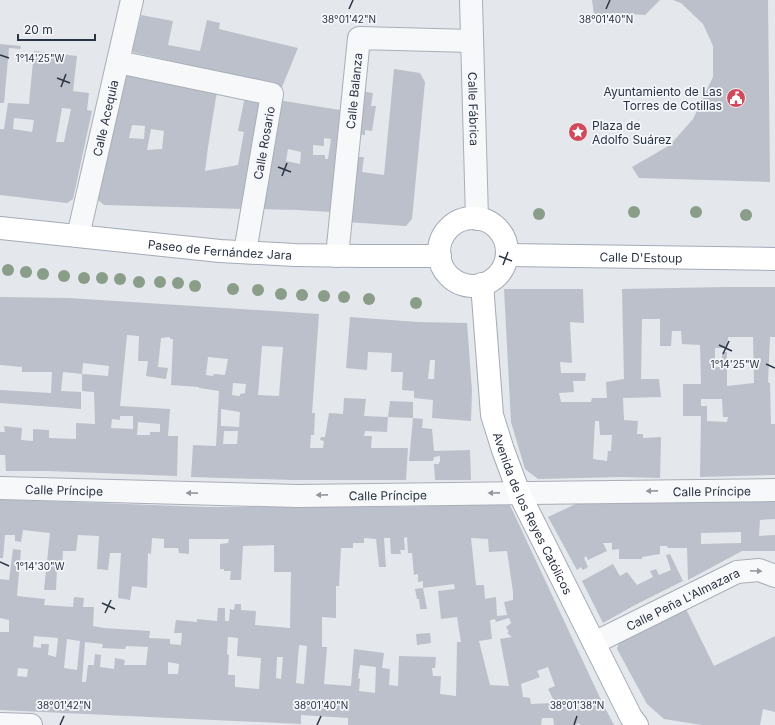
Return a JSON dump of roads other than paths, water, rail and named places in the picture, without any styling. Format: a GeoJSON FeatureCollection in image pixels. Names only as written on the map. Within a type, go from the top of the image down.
{"type":"FeatureCollection","features":[{"type":"Feature","properties":{"kind":"main road"},"geometry":{"type":"LineString","coordinates":[[472,218],[484,220],[494,225],[502,233],[506,244],[507,255],[504,266],[498,275],[489,282],[478,286],[467,286],[457,282],[442,266],[440,245],[445,234],[452,226],[462,220],[472,218]]}},
{"type":"Feature","properties":{"kind":"main road","name":"Paseo de Fernández Jara"},"geometry":{"type":"LineString","coordinates":[[0,228],[220,251],[337,256],[440,256]]}},
{"type":"Feature","properties":{"kind":"main road","name":"Calle D'Estoup"},"geometry":{"type":"LineString","coordinates":[[507,255],[775,259]]}},
{"type":"Feature","properties":{"kind":"main road","name":"Avenida de los Reyes Católicos"},"geometry":{"type":"LineString","coordinates":[[482,284],[492,415],[503,450],[520,493],[631,717],[637,725]]}},
{"type":"Feature","properties":{"kind":"street","name":"Calle Acequia"},"geometry":{"type":"LineString","coordinates":[[78,236],[132,0]]}},
{"type":"Feature","properties":{"kind":"street","name":"Calle Fábrica"},"geometry":{"type":"LineString","coordinates":[[471,0],[477,219]]}},
{"type":"Feature","properties":{"kind":"street","name":"Calle Balanza"},"geometry":{"type":"LineString","coordinates":[[337,256],[359,38],[472,41]]}},
{"type":"Feature","properties":{"kind":"street","name":"Calle Rosario"},"geometry":{"type":"LineString","coordinates":[[118,62],[272,94],[245,252]]}},
{"type":"Feature","properties":{"kind":"street","name":"Calle Príncipe"},"geometry":{"type":"LineString","coordinates":[[0,488],[298,496],[775,490]]}},
{"type":"Feature","properties":{"kind":"street","name":"Calle Peña L'Almazara"},"geometry":{"type":"LineString","coordinates":[[594,643],[738,572],[758,570],[775,576]]}},
{"type":"Feature","properties":{"kind":"street"},"geometry":{"type":"LineString","coordinates":[[0,724],[31,725]]}},
{"type":"Feature","properties":{"kind":"place","name":"Ayuntamiento de Las Torres de Cotillas"},"geometry":{"type":"Point","coordinates":[736,98]}},
{"type":"Feature","properties":{"kind":"place","name":"Plaza de Adolfo Suárez"},"geometry":{"type":"Point","coordinates":[578,132]}}]}
